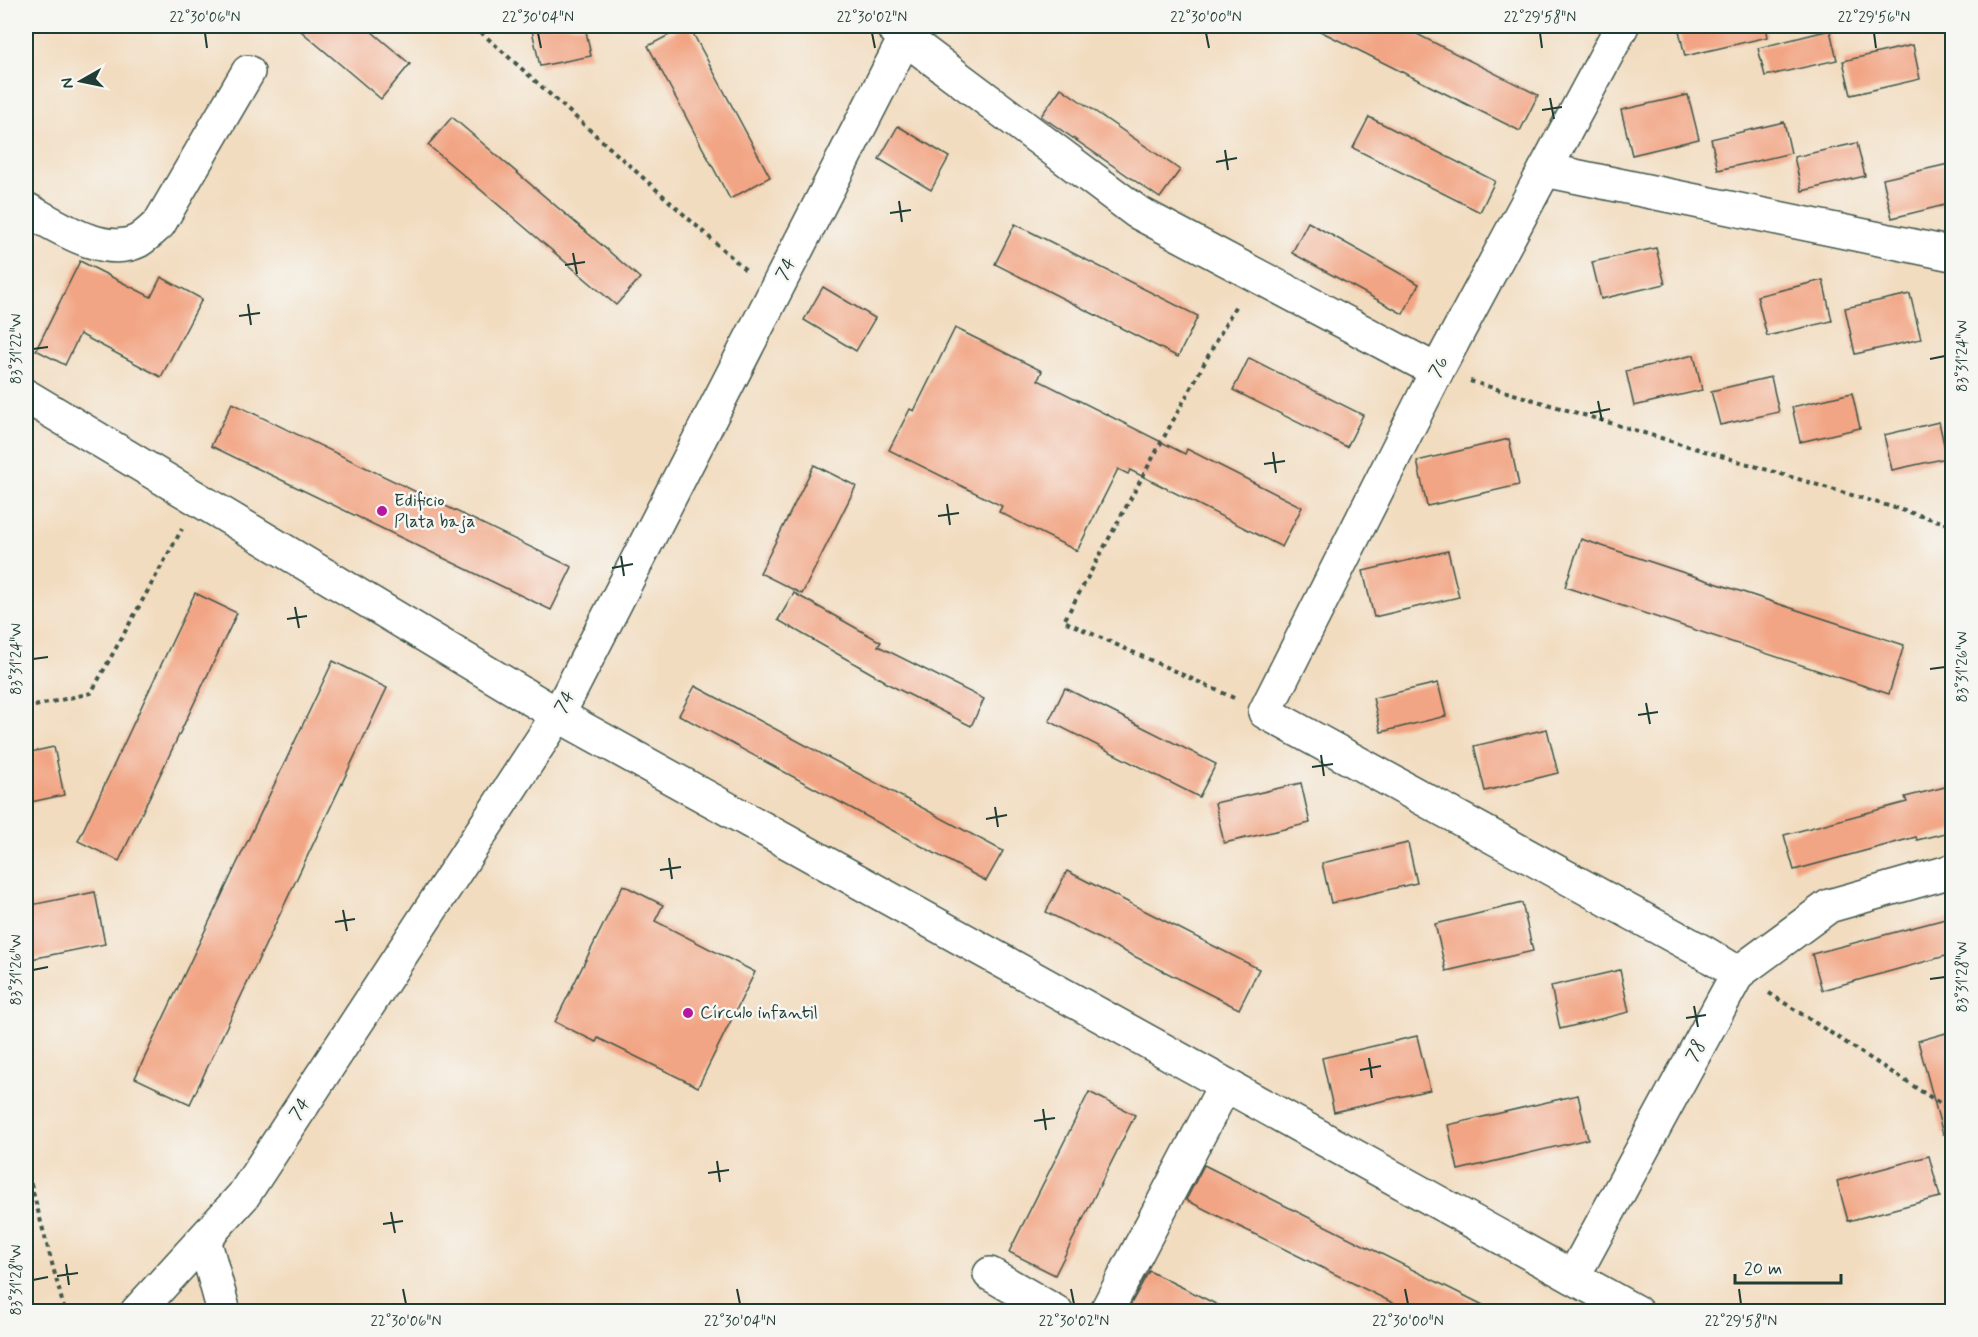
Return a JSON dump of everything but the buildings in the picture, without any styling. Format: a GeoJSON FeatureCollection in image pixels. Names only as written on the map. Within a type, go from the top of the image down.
{"type":"FeatureCollection","features":[{"type":"Feature","properties":{"kind":"street","name":"76"},"geometry":{"type":"LineString","coordinates":[[1265,712],[1437,371],[1622,26]]}},
{"type":"Feature","properties":{"kind":"street","name":"74"},"geometry":{"type":"LineString","coordinates":[[137,1311],[243,1196],[558,715],[773,294],[898,32]]}},
{"type":"Feature","properties":{"kind":"street"},"geometry":{"type":"LineString","coordinates":[[898,32],[1137,212],[1437,371]]}},
{"type":"Feature","properties":{"kind":"street"},"geometry":{"type":"LineString","coordinates":[[26,209],[87,241],[116,246],[138,241],[159,224],[248,72]]}},
{"type":"Feature","properties":{"kind":"street"},"geometry":{"type":"LineString","coordinates":[[1545,170],[1953,254]]}},
{"type":"Feature","properties":{"kind":"street"},"geometry":{"type":"LineString","coordinates":[[26,396],[558,715],[1636,1311]]}},
{"type":"Feature","properties":{"kind":"street"},"geometry":{"type":"LineString","coordinates":[[1265,712],[1738,973]]}},
{"type":"Feature","properties":{"kind":"street","name":"78"},"geometry":{"type":"LineString","coordinates":[[1574,1277],[1738,973],[1829,906],[1953,871]]}},
{"type":"Feature","properties":{"kind":"street"},"geometry":{"type":"LineString","coordinates":[[1106,1311],[1225,1085]]}},
{"type":"Feature","properties":{"kind":"street"},"geometry":{"type":"LineString","coordinates":[[204,1239],[224,1311]]}},
{"type":"Feature","properties":{"kind":"street"},"geometry":{"type":"LineString","coordinates":[[990,1274],[1056,1311]]}},
{"type":"Feature","properties":{"kind":"path"},"geometry":{"type":"LineString","coordinates":[[474,26],[773,294]]}},
{"type":"Feature","properties":{"kind":"path"},"geometry":{"type":"LineString","coordinates":[[1253,274],[1064,621],[1265,712]]}},
{"type":"Feature","properties":{"kind":"path"},"geometry":{"type":"LineString","coordinates":[[1437,371],[1953,525]]}},
{"type":"Feature","properties":{"kind":"path"},"geometry":{"type":"LineString","coordinates":[[26,708],[91,693],[198,500]]}},
{"type":"Feature","properties":{"kind":"path"},"geometry":{"type":"LineString","coordinates":[[1738,973],[1953,1111]]}},
{"type":"Feature","properties":{"kind":"path"},"geometry":{"type":"LineString","coordinates":[[26,1166],[65,1311]]}},
{"type":"Feature","properties":{"kind":"place","name":"Edificio Plata baja"},"geometry":{"type":"Point","coordinates":[382,511]}},
{"type":"Feature","properties":{"kind":"place","name":"Círculo infantil"},"geometry":{"type":"Point","coordinates":[688,1013]}}]}
